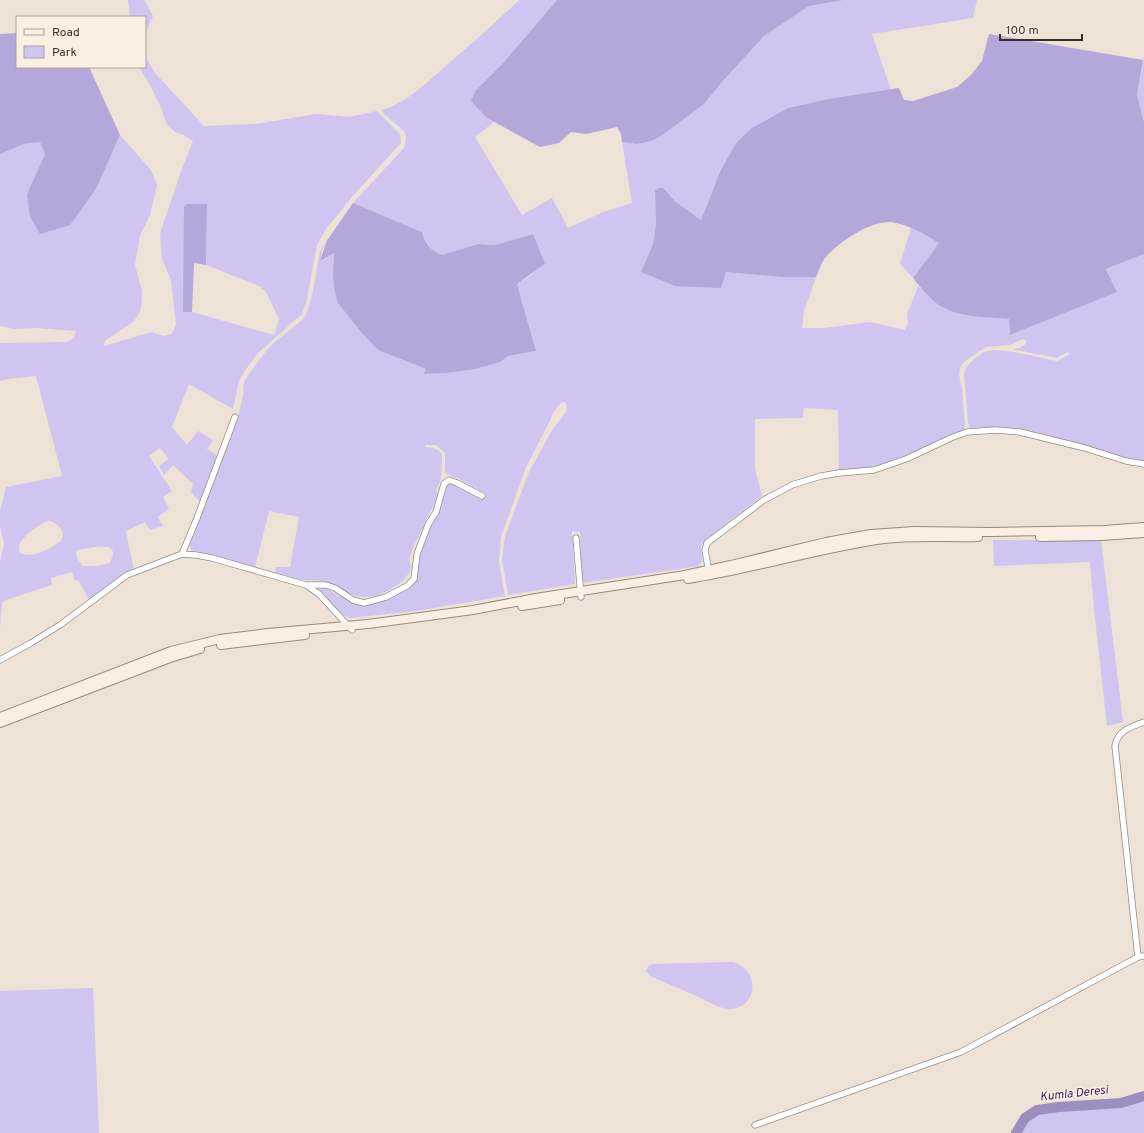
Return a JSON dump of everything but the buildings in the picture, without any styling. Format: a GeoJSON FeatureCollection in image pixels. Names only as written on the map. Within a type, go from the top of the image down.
{"type":"FeatureCollection","features":[{"type":"Feature","properties":{"kind":"main road"},"geometry":{"type":"LineString","coordinates":[[710,573],[826,542],[892,532],[1036,532],[1144,527]]}},
{"type":"Feature","properties":{"kind":"main road"},"geometry":{"type":"LineString","coordinates":[[0,723],[170,658],[198,649],[219,645],[350,628],[580,594],[710,573],[829,548],[885,539],[1101,536],[1144,533]]}},
{"type":"Feature","properties":{"kind":"main road"},"geometry":{"type":"LineString","coordinates":[[0,717],[171,651],[220,639],[268,633],[350,628]]}},
{"type":"Feature","properties":{"kind":"street"},"geometry":{"type":"LineString","coordinates":[[182,554],[203,504],[234,417]]}},
{"type":"Feature","properties":{"kind":"street"},"geometry":{"type":"LineString","coordinates":[[710,573],[705,550],[707,542],[778,491],[821,476],[882,468],[967,432],[995,430],[1020,432],[1085,448],[1126,461],[1144,464]]}},
{"type":"Feature","properties":{"kind":"street"},"geometry":{"type":"LineString","coordinates":[[0,660],[60,625],[127,576],[182,554],[212,558],[306,585],[326,585],[334,588],[353,600],[364,603],[386,597],[407,586],[414,579],[417,554],[428,525],[436,512],[444,484],[449,480],[482,496]]}},
{"type":"Feature","properties":{"kind":"street"},"geometry":{"type":"LineString","coordinates":[[576,538],[580,594]]}},
{"type":"Feature","properties":{"kind":"street"},"geometry":{"type":"LineString","coordinates":[[306,585],[319,594],[350,628]]}},
{"type":"Feature","properties":{"kind":"street"},"geometry":{"type":"LineString","coordinates":[[755,1125],[961,1052],[1141,956],[1115,746],[1120,733],[1144,722]]}},
{"type":"Feature","properties":{"kind":"green space"},"geometry":{"type":"Polygon","coordinates":[[[128,0],[144,0],[153,16],[146,32],[146,16],[130,16],[128,0]]]}},
{"type":"Feature","properties":{"kind":"green space"},"geometry":{"type":"Polygon","coordinates":[[[519,0],[557,0],[504,62],[476,90],[487,118],[494,122],[475,137],[522,215],[552,198],[568,228],[603,212],[632,203],[622,142],[637,144],[704,104],[764,36],[809,6],[844,0],[977,0],[973,18],[872,34],[891,90],[828,99],[788,108],[737,142],[721,168],[701,220],[676,202],[670,195],[655,192],[656,225],[653,244],[641,272],[726,272],[781,277],[816,277],[804,311],[802,328],[824,328],[870,322],[905,330],[908,323],[907,314],[918,287],[917,285],[943,308],[965,315],[1009,319],[1010,335],[1117,291],[1106,269],[1144,254],[1144,461],[1134,460],[1032,431],[1003,427],[970,428],[968,422],[964,374],[968,365],[984,352],[1000,350],[1010,351],[1057,361],[1070,354],[1067,352],[1057,358],[1016,350],[1013,348],[1019,348],[1026,344],[1026,340],[1023,339],[1010,345],[986,347],[965,361],[960,368],[959,374],[965,426],[963,431],[891,462],[868,469],[839,471],[838,410],[804,408],[803,418],[755,419],[755,469],[762,496],[701,544],[702,561],[699,566],[582,583],[580,532],[572,531],[575,584],[508,595],[502,559],[505,536],[529,472],[552,430],[566,412],[567,406],[565,402],[562,402],[553,413],[526,467],[501,537],[499,562],[505,596],[416,611],[350,618],[337,610],[320,589],[324,587],[339,596],[358,603],[384,598],[414,579],[424,542],[447,483],[456,484],[484,498],[486,494],[445,473],[445,453],[436,445],[425,445],[426,447],[437,450],[442,455],[441,479],[436,491],[438,495],[413,548],[409,559],[411,568],[409,573],[403,581],[388,591],[375,596],[357,596],[346,593],[323,581],[302,580],[275,573],[276,567],[290,567],[299,517],[269,511],[255,567],[191,550],[189,543],[239,413],[244,382],[267,350],[306,315],[312,296],[320,252],[327,240],[322,250],[321,261],[334,253],[333,274],[378,350],[426,369],[425,374],[476,369],[499,362],[508,356],[536,351],[517,284],[530,276],[535,270],[533,234],[495,245],[478,244],[442,255],[429,246],[422,232],[353,203],[405,146],[406,138],[404,131],[384,114],[382,110],[401,102],[418,90],[476,40],[519,0]]]}},
{"type":"Feature","properties":{"kind":"green space"},"geometry":{"type":"Polygon","coordinates":[[[1144,57],[1144,122],[1137,95],[1144,57]]]}},
{"type":"Feature","properties":{"kind":"green space"},"geometry":{"type":"Polygon","coordinates":[[[146,58],[155,73],[204,126],[256,124],[316,114],[349,117],[377,111],[400,134],[401,143],[352,197],[326,229],[317,245],[306,303],[302,314],[258,353],[246,369],[239,381],[233,409],[189,384],[172,427],[187,445],[198,431],[213,440],[207,449],[218,456],[201,503],[191,492],[193,484],[173,465],[164,475],[159,466],[169,459],[160,448],[149,456],[172,491],[163,497],[169,509],[158,517],[163,526],[150,530],[145,522],[126,531],[134,571],[90,601],[78,580],[75,581],[72,572],[51,578],[52,585],[3,601],[0,628],[0,562],[4,543],[0,526],[0,511],[6,487],[62,476],[36,376],[0,381],[0,343],[66,342],[74,338],[76,331],[37,328],[15,329],[0,326],[0,154],[24,144],[40,142],[45,154],[27,194],[96,189],[120,135],[151,170],[157,185],[150,215],[140,235],[135,265],[142,291],[141,310],[134,321],[105,341],[104,346],[152,332],[163,336],[172,334],[176,324],[171,280],[162,259],[160,233],[193,141],[184,135],[175,132],[166,123],[162,110],[140,68],[146,68],[146,58]],[[207,204],[183,312],[192,312],[274,335],[279,319],[266,292],[259,286],[206,265],[207,204]],[[49,520],[37,527],[23,539],[19,546],[19,552],[29,555],[35,554],[46,550],[61,541],[63,534],[61,528],[49,520]],[[106,547],[77,550],[77,557],[83,566],[98,566],[110,563],[113,554],[112,550],[106,547]]]}},
{"type":"Feature","properties":{"kind":"green space"},"geometry":{"type":"Polygon","coordinates":[[[911,228],[939,243],[913,278],[900,264],[911,228]]]}},
{"type":"Feature","properties":{"kind":"green space"},"geometry":{"type":"Polygon","coordinates":[[[993,540],[1101,540],[1123,722],[1107,726],[1090,562],[994,566],[993,540]]]}},
{"type":"Feature","properties":{"kind":"green space"},"geometry":{"type":"Polygon","coordinates":[[[733,962],[742,966],[748,973],[752,980],[752,988],[746,1003],[739,1007],[729,1009],[718,1007],[650,976],[646,971],[648,966],[652,964],[733,962]]]}},
{"type":"Feature","properties":{"kind":"green space"},"geometry":{"type":"Polygon","coordinates":[[[93,988],[99,1133],[0,1133],[0,991],[93,988]]]}},
{"type":"Feature","properties":{"kind":"green space"},"geometry":{"type":"Polygon","coordinates":[[[1144,1096],[1144,1133],[1016,1133],[1025,1118],[1037,1110],[1130,1101],[1144,1096]]]}},
{"type":"Feature","properties":{"kind":"shaded area"},"geometry":{"type":"Polygon","coordinates":[[[557,0],[844,0],[809,6],[764,36],[704,104],[661,136],[651,141],[637,144],[622,142],[621,134],[617,127],[586,134],[571,132],[559,143],[540,147],[487,118],[471,101],[476,90],[504,62],[557,0]]]}},
{"type":"Feature","properties":{"kind":"shaded area"},"geometry":{"type":"Polygon","coordinates":[[[16,33],[16,68],[89,68],[120,135],[96,189],[70,225],[40,234],[30,217],[27,194],[45,154],[40,142],[24,144],[0,154],[0,34],[16,33]]]}},
{"type":"Feature","properties":{"kind":"shaded area"},"geometry":{"type":"Polygon","coordinates":[[[989,34],[1143,60],[1137,95],[1144,122],[1144,254],[1106,269],[1117,292],[1010,335],[1009,319],[960,314],[940,306],[931,299],[913,278],[939,243],[910,227],[891,222],[883,222],[874,225],[846,239],[825,258],[816,277],[781,277],[726,272],[721,288],[675,286],[641,272],[653,244],[656,225],[655,191],[658,188],[663,188],[676,202],[701,220],[721,169],[737,142],[752,128],[788,108],[828,99],[899,88],[904,100],[913,101],[957,87],[971,75],[982,61],[989,34]]]}},
{"type":"Feature","properties":{"kind":"shaded area"},"geometry":{"type":"Polygon","coordinates":[[[353,203],[422,232],[429,246],[442,255],[478,244],[495,245],[533,234],[545,264],[517,284],[536,351],[508,356],[500,362],[476,369],[447,373],[424,374],[426,369],[378,350],[361,332],[338,303],[334,288],[334,253],[320,261],[327,240],[353,203]]]}},
{"type":"Feature","properties":{"kind":"shaded area"},"geometry":{"type":"Polygon","coordinates":[[[187,204],[207,204],[206,265],[194,263],[192,312],[183,312],[184,206],[187,204]]]}},
{"type":"Feature","properties":{"kind":"waterway","name":"Kumla Deresi"},"geometry":{"type":"LineString","coordinates":[[1016,1133],[1025,1118],[1037,1110],[1121,1103],[1144,1096]]}}]}
